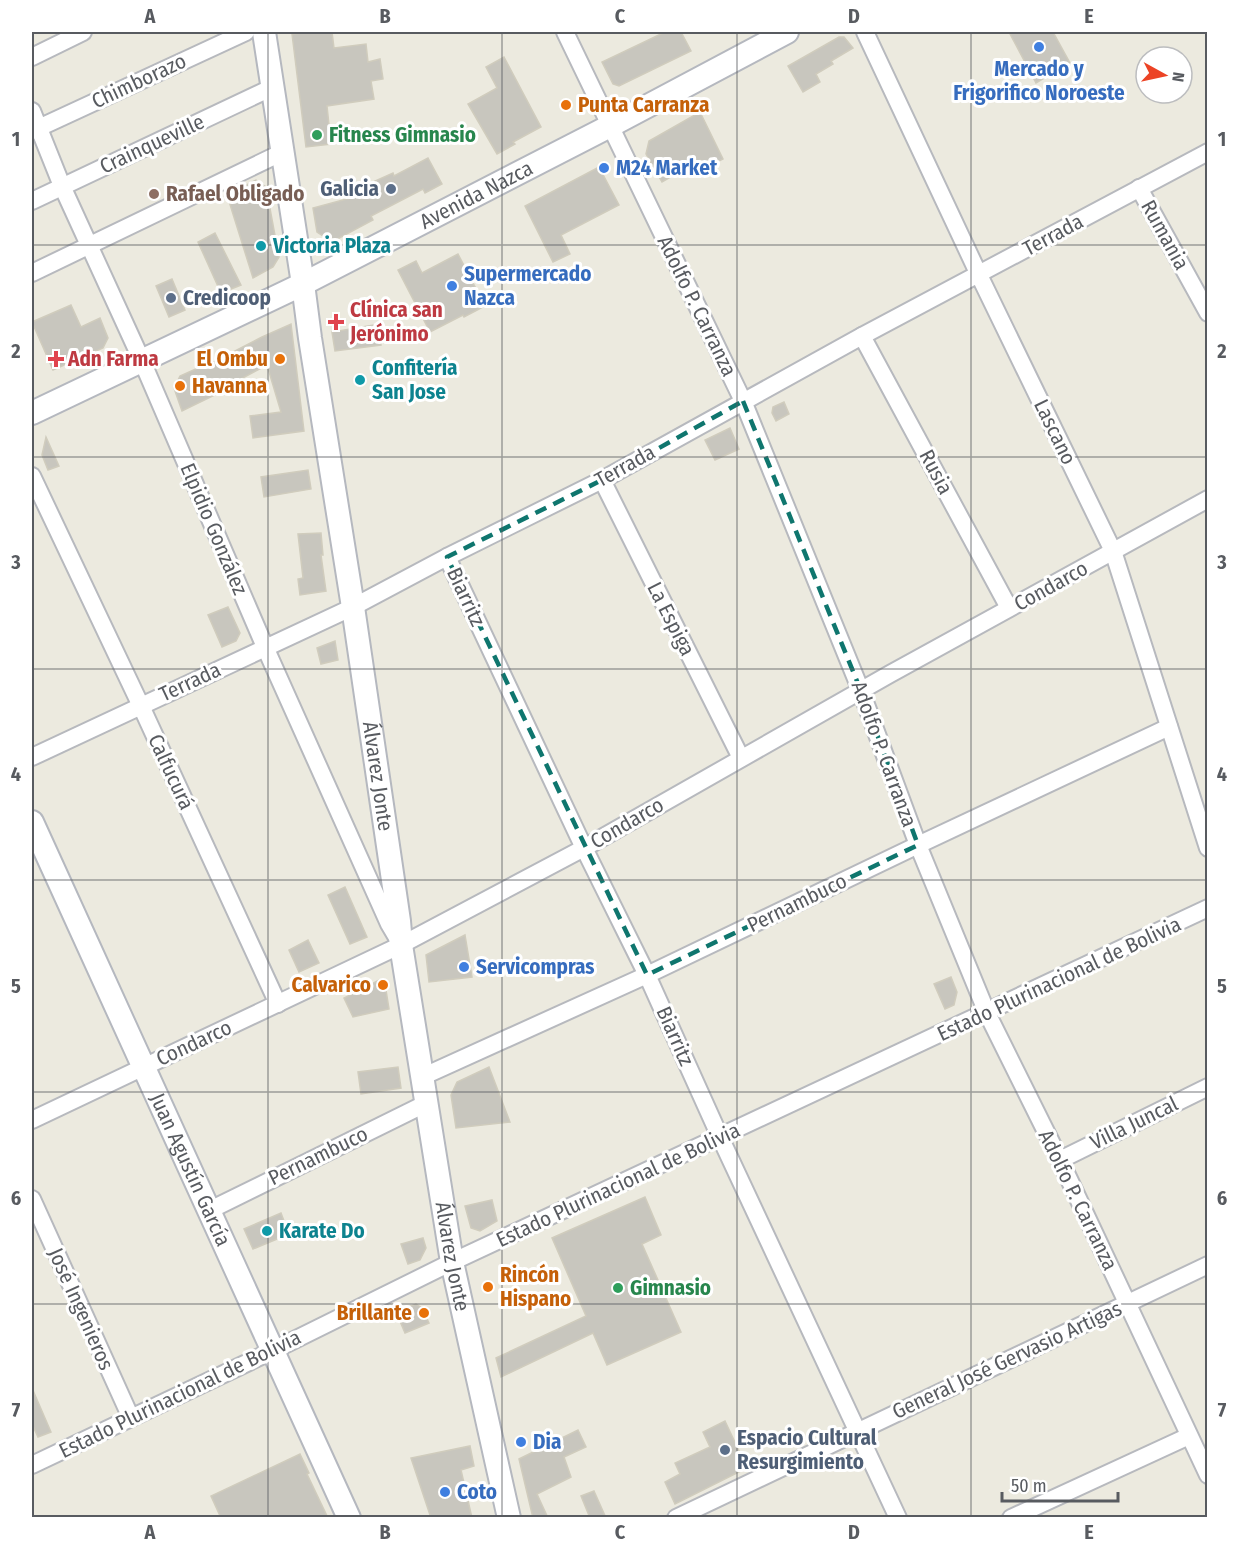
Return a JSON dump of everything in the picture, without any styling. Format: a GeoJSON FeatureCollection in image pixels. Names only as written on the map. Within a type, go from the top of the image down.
{"type":"FeatureCollection","features":[{"type":"Feature","properties":{"kind":"street"},"geometry":{"type":"LineString","coordinates":[[32,57],[83,32]]}},
{"type":"Feature","properties":{"kind":"street","name":"Chimborazo"},"geometry":{"type":"LineString","coordinates":[[35,129],[246,32]]}},
{"type":"Feature","properties":{"kind":"street","name":"Álvarez Jonte"},"geometry":{"type":"LineString","coordinates":[[264,32],[303,284],[309,338],[353,607],[398,909],[401,945],[424,1076],[452,1262],[509,1518]]}},
{"type":"Feature","properties":{"kind":"street","name":"Adolfo P. Carranza"},"geometry":{"type":"LineString","coordinates":[[565,32],[743,401],[861,690],[918,845],[987,1013],[1060,1160],[1208,1475]]}},
{"type":"Feature","properties":{"kind":"street","name":"Avenida Nazca"},"geometry":{"type":"LineString","coordinates":[[32,413],[303,284],[787,32]]}},
{"type":"Feature","properties":{"kind":"street","name":"Lascano"},"geometry":{"type":"LineString","coordinates":[[865,32],[979,275],[1113,551],[1208,848]]}},
{"type":"Feature","properties":{"kind":"street","name":"Crainqueville"},"geometry":{"type":"LineString","coordinates":[[32,201],[273,87]]}},
{"type":"Feature","properties":{"kind":"street","name":"Elpidio González"},"geometry":{"type":"LineString","coordinates":[[32,111],[35,129],[142,361],[265,647],[389,924],[401,945]]}},
{"type":"Feature","properties":{"kind":"street"},"geometry":{"type":"LineString","coordinates":[[32,273],[283,152]]}},
{"type":"Feature","properties":{"kind":"street","name":"Terrada"},"geometry":{"type":"LineString","coordinates":[[32,757],[353,607],[447,557],[602,480],[862,336],[1208,152]]}},
{"type":"Feature","properties":{"kind":"street","name":"Rumania"},"geometry":{"type":"LineString","coordinates":[[1140,188],[1208,313]]}},
{"type":"Feature","properties":{"kind":"street","name":"Rusia"},"geometry":{"type":"LineString","coordinates":[[862,336],[1009,608]]}},
{"type":"Feature","properties":{"kind":"street","name":"Calfucurá"},"geometry":{"type":"LineString","coordinates":[[32,476],[278,1004]]}},
{"type":"Feature","properties":{"kind":"street","name":"La Espiga"},"geometry":{"type":"LineString","coordinates":[[602,480],[741,758]]}},
{"type":"Feature","properties":{"kind":"street","name":"Condarco"},"geometry":{"type":"LineString","coordinates":[[32,1120],[401,945],[584,848],[861,690],[1208,499]]}},
{"type":"Feature","properties":{"kind":"street","name":"Biarritz"},"geometry":{"type":"LineString","coordinates":[[447,557],[584,848],[647,975],[898,1518]]}},
{"type":"Feature","properties":{"kind":"street","name":"Pernambuco"},"geometry":{"type":"LineString","coordinates":[[424,1076],[647,975],[1169,727]]}},
{"type":"Feature","properties":{"kind":"street","name":"Juan Agustín García"},"geometry":{"type":"LineString","coordinates":[[32,822],[349,1518]]}},
{"type":"Feature","properties":{"kind":"street","name":"Estado Plurinacional de Bolivia"},"geometry":{"type":"LineString","coordinates":[[32,1465],[452,1262],[1208,908]]}},
{"type":"Feature","properties":{"kind":"street","name":"Villa Juncal"},"geometry":{"type":"LineString","coordinates":[[1060,1160],[1208,1087]]}},
{"type":"Feature","properties":{"kind":"street","name":"Pernambuco"},"geometry":{"type":"LineString","coordinates":[[210,1210],[427,1103]]}},
{"type":"Feature","properties":{"kind":"street","name":"José Ingenieros"},"geometry":{"type":"LineString","coordinates":[[32,1199],[131,1418]]}},
{"type":"Feature","properties":{"kind":"street","name":"General José Gervasio Artigas"},"geometry":{"type":"LineString","coordinates":[[676,1518],[1208,1265]]}},
{"type":"Feature","properties":{"kind":"street"},"geometry":{"type":"LineString","coordinates":[[1011,1518],[1189,1436]]}},
{"type":"Feature","properties":{"kind":"highlighted area"},"geometry":{"type":"Polygon","coordinates":[[[743,401],[861,691],[918,845],[647,975],[447,557],[602,480],[743,401]]]}},
{"type":"Feature","properties":{"kind":"building"},"geometry":{"type":"Polygon","coordinates":[[[332,32],[334,48],[366,44],[368,62],[380,59],[383,79],[371,81],[374,99],[327,106],[331,144],[306,147],[292,34],[332,32]]]}},
{"type":"Feature","properties":{"kind":"building"},"geometry":{"type":"Polygon","coordinates":[[[665,32],[681,32],[691,51],[619,86],[613,84],[602,62],[665,32]]]}},
{"type":"Feature","properties":{"kind":"building","name":"Mercado y Frigorifico Noroeste"},"geometry":{"type":"Polygon","coordinates":[[[1009,32],[1053,32],[1070,63],[1036,83],[1009,32]]]}},
{"type":"Feature","properties":{"kind":"building"},"geometry":{"type":"Polygon","coordinates":[[[839,37],[844,37],[853,48],[831,61],[833,64],[816,74],[820,82],[803,92],[788,66],[839,37]]]}},
{"type":"Feature","properties":{"kind":"building"},"geometry":{"type":"Polygon","coordinates":[[[504,57],[541,127],[513,142],[515,144],[497,154],[468,104],[497,88],[486,67],[504,57]]]}},
{"type":"Feature","properties":{"kind":"building"},"geometry":{"type":"Polygon","coordinates":[[[700,112],[723,159],[704,169],[700,160],[662,182],[646,154],[649,141],[700,112]]]}},
{"type":"Feature","properties":{"kind":"building"},"geometry":{"type":"Polygon","coordinates":[[[428,158],[442,184],[425,193],[423,189],[371,216],[373,220],[332,242],[317,232],[313,208],[380,190],[375,181],[393,173],[394,176],[428,158]]]}},
{"type":"Feature","properties":{"kind":"building"},"geometry":{"type":"Polygon","coordinates":[[[599,167],[619,205],[561,235],[570,254],[553,262],[525,206],[599,167]]]}},
{"type":"Feature","properties":{"kind":"building"},"geometry":{"type":"Polygon","coordinates":[[[256,180],[266,187],[279,257],[273,267],[253,278],[227,195],[256,180]]]}},
{"type":"Feature","properties":{"kind":"building"},"geometry":{"type":"Polygon","coordinates":[[[215,233],[241,285],[221,293],[198,242],[215,233]]]}},
{"type":"Feature","properties":{"kind":"building"},"geometry":{"type":"Polygon","coordinates":[[[458,254],[485,306],[430,332],[398,270],[416,261],[422,273],[458,254]]]}},
{"type":"Feature","properties":{"kind":"building","name":"Credicoop"},"geometry":{"type":"Polygon","coordinates":[[[172,279],[185,310],[169,317],[156,286],[172,279]]]}},
{"type":"Feature","properties":{"kind":"building"},"geometry":{"type":"Polygon","coordinates":[[[71,305],[81,327],[100,318],[108,338],[103,348],[53,370],[32,322],[71,305]]]}},
{"type":"Feature","properties":{"kind":"building"},"geometry":{"type":"Polygon","coordinates":[[[291,324],[304,431],[253,438],[250,416],[281,412],[267,365],[220,390],[221,392],[182,411],[174,388],[180,376],[208,365],[291,324]]]}},
{"type":"Feature","properties":{"kind":"building"},"geometry":{"type":"Polygon","coordinates":[[[379,324],[381,345],[335,351],[332,332],[379,324]]]}},
{"type":"Feature","properties":{"kind":"building"},"geometry":{"type":"Polygon","coordinates":[[[784,402],[789,414],[776,421],[772,413],[773,407],[784,402]]]}},
{"type":"Feature","properties":{"kind":"building"},"geometry":{"type":"Polygon","coordinates":[[[730,428],[739,449],[715,460],[705,440],[730,428]]]}},
{"type":"Feature","properties":{"kind":"building"},"geometry":{"type":"Polygon","coordinates":[[[46,437],[59,466],[48,470],[42,455],[46,437]]]}},
{"type":"Feature","properties":{"kind":"building"},"geometry":{"type":"Polygon","coordinates":[[[308,470],[311,489],[264,497],[261,477],[308,470]]]}},
{"type":"Feature","properties":{"kind":"building"},"geometry":{"type":"Polygon","coordinates":[[[321,533],[323,555],[321,555],[326,591],[300,595],[298,579],[303,578],[298,534],[321,533]]]}},
{"type":"Feature","properties":{"kind":"building"},"geometry":{"type":"Polygon","coordinates":[[[228,607],[240,633],[236,641],[222,647],[208,615],[228,607]]]}},
{"type":"Feature","properties":{"kind":"building"},"geometry":{"type":"Polygon","coordinates":[[[335,641],[338,660],[321,664],[317,648],[335,641]]]}},
{"type":"Feature","properties":{"kind":"building"},"geometry":{"type":"Polygon","coordinates":[[[345,887],[367,937],[350,944],[328,895],[345,887]]]}},
{"type":"Feature","properties":{"kind":"building"},"geometry":{"type":"Polygon","coordinates":[[[465,935],[472,977],[429,982],[426,955],[465,935]]]}},
{"type":"Feature","properties":{"kind":"building"},"geometry":{"type":"Polygon","coordinates":[[[308,940],[319,963],[299,972],[289,950],[308,940]]]}},
{"type":"Feature","properties":{"kind":"building"},"geometry":{"type":"Polygon","coordinates":[[[951,977],[957,992],[954,1005],[945,1009],[934,984],[951,977]]]}},
{"type":"Feature","properties":{"kind":"building"},"geometry":{"type":"Polygon","coordinates":[[[379,980],[385,984],[389,1009],[353,1017],[344,998],[379,980]]]}},
{"type":"Feature","properties":{"kind":"building"},"geometry":{"type":"Polygon","coordinates":[[[398,1067],[401,1088],[361,1094],[358,1072],[398,1067]]]}},
{"type":"Feature","properties":{"kind":"building"},"geometry":{"type":"Polygon","coordinates":[[[489,1067],[510,1122],[456,1128],[451,1095],[457,1082],[489,1067]]]}},
{"type":"Feature","properties":{"kind":"building","name":"Gimnasio"},"geometry":{"type":"Polygon","coordinates":[[[645,1197],[661,1235],[642,1244],[681,1332],[607,1365],[593,1333],[501,1377],[496,1358],[586,1316],[552,1238],[645,1197]]]}},
{"type":"Feature","properties":{"kind":"building"},"geometry":{"type":"Polygon","coordinates":[[[492,1200],[497,1221],[480,1231],[471,1228],[465,1206],[492,1200]]]}},
{"type":"Feature","properties":{"kind":"building","name":"Karate Do"},"geometry":{"type":"Polygon","coordinates":[[[281,1213],[289,1234],[253,1249],[244,1229],[281,1213]]]}},
{"type":"Feature","properties":{"kind":"building"},"geometry":{"type":"Polygon","coordinates":[[[423,1238],[426,1248],[420,1260],[408,1264],[401,1244],[423,1238]]]}},
{"type":"Feature","properties":{"kind":"building"},"geometry":{"type":"Polygon","coordinates":[[[416,1304],[422,1308],[429,1323],[405,1333],[396,1312],[416,1304]]]}},
{"type":"Feature","properties":{"kind":"building"},"geometry":{"type":"Polygon","coordinates":[[[32,1388],[51,1432],[38,1437],[32,1424],[32,1388]]]}},
{"type":"Feature","properties":{"kind":"building"},"geometry":{"type":"Polygon","coordinates":[[[725,1421],[747,1468],[675,1504],[665,1482],[680,1474],[675,1463],[710,1447],[703,1432],[725,1421]]]}},
{"type":"Feature","properties":{"kind":"building"},"geometry":{"type":"Polygon","coordinates":[[[578,1430],[586,1447],[564,1457],[571,1477],[537,1494],[548,1518],[533,1518],[519,1459],[578,1430]]]}},
{"type":"Feature","properties":{"kind":"building","name":"Coto"},"geometry":{"type":"Polygon","coordinates":[[[470,1446],[474,1466],[461,1470],[472,1518],[431,1518],[411,1458],[470,1446]]]}},
{"type":"Feature","properties":{"kind":"building"},"geometry":{"type":"Polygon","coordinates":[[[300,1454],[328,1518],[221,1518],[211,1496],[300,1454]]]}},
{"type":"Feature","properties":{"kind":"building"},"geometry":{"type":"Polygon","coordinates":[[[594,1491],[606,1518],[590,1518],[581,1496],[594,1491]]]}},
{"type":"Feature","properties":{"kind":"place","name":"Mercado y Frigorifico Noroeste"},"geometry":{"type":"Point","coordinates":[1039,47]}},
{"type":"Feature","properties":{"kind":"place","name":"Punta Carranza"},"geometry":{"type":"Point","coordinates":[566,105]}},
{"type":"Feature","properties":{"kind":"place","name":"Fitness Gimnasio"},"geometry":{"type":"Point","coordinates":[317,135]}},
{"type":"Feature","properties":{"kind":"place","name":"M24 Market"},"geometry":{"type":"Point","coordinates":[604,168]}},
{"type":"Feature","properties":{"kind":"place","name":"Galicia"},"geometry":{"type":"Point","coordinates":[391,189]}},
{"type":"Feature","properties":{"kind":"place","name":"Rafael Obligado"},"geometry":{"type":"Point","coordinates":[154,194]}},
{"type":"Feature","properties":{"kind":"place","name":"Victoria Plaza"},"geometry":{"type":"Point","coordinates":[261,246]}},
{"type":"Feature","properties":{"kind":"place","name":"Supermercado Nazca"},"geometry":{"type":"Point","coordinates":[452,286]}},
{"type":"Feature","properties":{"kind":"place","name":"Credicoop"},"geometry":{"type":"Point","coordinates":[171,298]}},
{"type":"Feature","properties":{"kind":"place","name":"Clínica san Jerónimo"},"geometry":{"type":"Point","coordinates":[336,322]}},
{"type":"Feature","properties":{"kind":"place","name":"Adn Farma"},"geometry":{"type":"Point","coordinates":[56,359]}},
{"type":"Feature","properties":{"kind":"place","name":"El Ombu"},"geometry":{"type":"Point","coordinates":[280,359]}},
{"type":"Feature","properties":{"kind":"place","name":"Confitería San Jose"},"geometry":{"type":"Point","coordinates":[360,380]}},
{"type":"Feature","properties":{"kind":"place","name":"Havanna"},"geometry":{"type":"Point","coordinates":[180,386]}},
{"type":"Feature","properties":{"kind":"place","name":"Servicompras"},"geometry":{"type":"Point","coordinates":[464,967]}},
{"type":"Feature","properties":{"kind":"place","name":"Calvarico"},"geometry":{"type":"Point","coordinates":[383,985]}},
{"type":"Feature","properties":{"kind":"place","name":"Karate Do"},"geometry":{"type":"Point","coordinates":[267,1231]}},
{"type":"Feature","properties":{"kind":"place","name":"Rincón Hispano"},"geometry":{"type":"Point","coordinates":[488,1287]}},
{"type":"Feature","properties":{"kind":"place","name":"Gimnasio"},"geometry":{"type":"Point","coordinates":[618,1288]}},
{"type":"Feature","properties":{"kind":"place","name":"Brillante"},"geometry":{"type":"Point","coordinates":[424,1313]}},
{"type":"Feature","properties":{"kind":"place","name":"Dia"},"geometry":{"type":"Point","coordinates":[521,1442]}},
{"type":"Feature","properties":{"kind":"place","name":"Espacio Cultural Resurgimiento"},"geometry":{"type":"Point","coordinates":[725,1450]}},
{"type":"Feature","properties":{"kind":"place","name":"Coto"},"geometry":{"type":"Point","coordinates":[445,1492]}}]}
